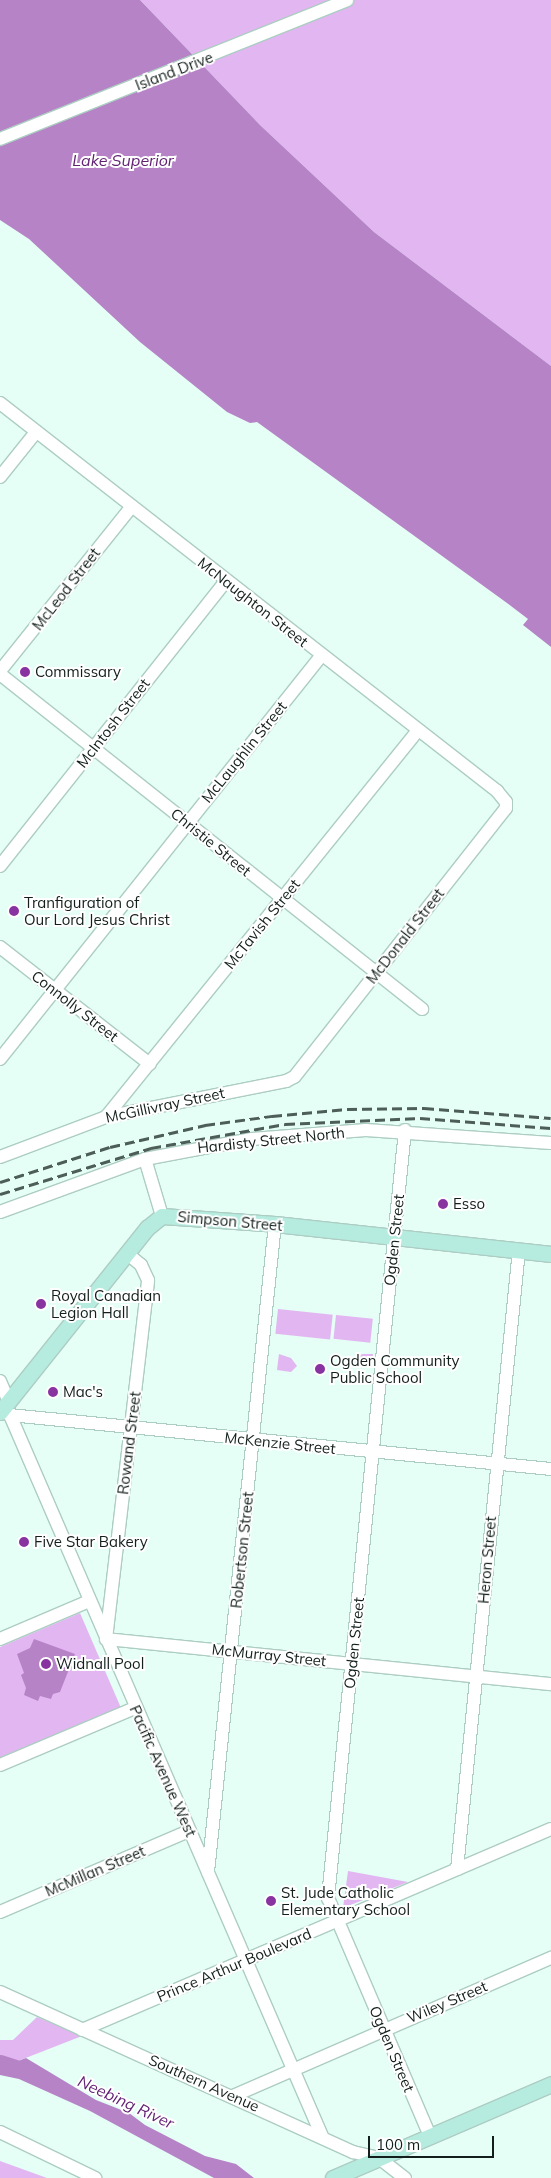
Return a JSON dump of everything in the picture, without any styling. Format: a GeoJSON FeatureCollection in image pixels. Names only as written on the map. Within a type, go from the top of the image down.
{"type":"FeatureCollection","features":[{"type":"Feature","properties":{"kind":"main road","name":"Simpson Street"},"geometry":{"type":"LineString","coordinates":[[4,1410],[147,1228],[162,1216],[275,1224],[394,1239],[551,1254]]}},
{"type":"Feature","properties":{"kind":"main road"},"geometry":{"type":"LineString","coordinates":[[332,2178],[551,2084]]}},
{"type":"Feature","properties":{"kind":"street","name":"Island Drive"},"geometry":{"type":"LineString","coordinates":[[0,139],[227,50],[347,0]]}},
{"type":"Feature","properties":{"kind":"street","name":"McNaughton Street"},"geometry":{"type":"LineString","coordinates":[[0,403],[417,731],[497,791],[506,802]]}},
{"type":"Feature","properties":{"kind":"street"},"geometry":{"type":"LineString","coordinates":[[0,478],[36,432]]}},
{"type":"Feature","properties":{"kind":"street","name":"McLeod Street"},"geometry":{"type":"LineString","coordinates":[[0,673],[132,506]]}},
{"type":"Feature","properties":{"kind":"street","name":"McIntosh Street"},"geometry":{"type":"LineString","coordinates":[[0,866],[226,581]]}},
{"type":"Feature","properties":{"kind":"street","name":"McLaughlin Street"},"geometry":{"type":"LineString","coordinates":[[0,1059],[321,656]]}},
{"type":"Feature","properties":{"kind":"street","name":"Christie Street"},"geometry":{"type":"LineString","coordinates":[[0,673],[281,899],[422,1009]]}},
{"type":"Feature","properties":{"kind":"street","name":"McTavish Street"},"geometry":{"type":"LineString","coordinates":[[106,1117],[417,731]]}},
{"type":"Feature","properties":{"kind":"street","name":"McDonald Street"},"geometry":{"type":"LineString","coordinates":[[301,1070],[496,824],[506,802]]}},
{"type":"Feature","properties":{"kind":"street","name":"Connolly Street"},"geometry":{"type":"LineString","coordinates":[[0,947],[150,1064]]}},
{"type":"Feature","properties":{"kind":"street","name":"McGillivray Street"},"geometry":{"type":"LineString","coordinates":[[0,1157],[106,1117],[286,1081],[301,1070]]}},
{"type":"Feature","properties":{"kind":"street","name":"Hardisty Street North"},"geometry":{"type":"LineString","coordinates":[[0,1212],[145,1159],[252,1138],[334,1131],[406,1130],[551,1143]]}},
{"type":"Feature","properties":{"kind":"street","name":"Ogden Street"},"geometry":{"type":"LineString","coordinates":[[406,1130],[328,1898],[430,2136]]}},
{"type":"Feature","properties":{"kind":"street"},"geometry":{"type":"LineString","coordinates":[[145,1159],[162,1216]]}},
{"type":"Feature","properties":{"kind":"street","name":"Robertson Street"},"geometry":{"type":"LineString","coordinates":[[208,1875],[275,1224]]}},
{"type":"Feature","properties":{"kind":"street","name":"Heron Street"},"geometry":{"type":"LineString","coordinates":[[457,1869],[496,1463],[519,1250]]}},
{"type":"Feature","properties":{"kind":"street","name":"Rowand Street"},"geometry":{"type":"LineString","coordinates":[[106,1640],[148,1280],[141,1266],[128,1254]]}},
{"type":"Feature","properties":{"kind":"street"},"geometry":{"type":"LineString","coordinates":[[0,1381],[4,1410]]}},
{"type":"Feature","properties":{"kind":"street","name":"McKenzie Street"},"geometry":{"type":"LineString","coordinates":[[4,1410],[131,1427],[551,1469]]}},
{"type":"Feature","properties":{"kind":"street","name":"Pacific Avenue West"},"geometry":{"type":"LineString","coordinates":[[4,1410],[322,2136]]}},
{"type":"Feature","properties":{"kind":"street"},"geometry":{"type":"LineString","coordinates":[[0,1639],[89,1601]]}},
{"type":"Feature","properties":{"kind":"street","name":"McMurray Street"},"geometry":{"type":"LineString","coordinates":[[106,1640],[476,1675],[551,1684]]}},
{"type":"Feature","properties":{"kind":"street"},"geometry":{"type":"LineString","coordinates":[[0,1765],[135,1708]]}},
{"type":"Feature","properties":{"kind":"street","name":"Prince Arthur Boulevard"},"geometry":{"type":"LineString","coordinates":[[82,2030],[551,1829]]}},
{"type":"Feature","properties":{"kind":"street","name":"McMillan Street"},"geometry":{"type":"LineString","coordinates":[[0,1912],[189,1831]]}},
{"type":"Feature","properties":{"kind":"street","name":"Wiley Street"},"geometry":{"type":"LineString","coordinates":[[233,2096],[551,1958]]}},
{"type":"Feature","properties":{"kind":"street","name":"Southern Avenue"},"geometry":{"type":"LineString","coordinates":[[0,1992],[322,2136],[353,2152],[379,2158],[405,2178]]}},
{"type":"Feature","properties":{"kind":"street"},"geometry":{"type":"LineString","coordinates":[[0,2132],[95,2178]]}},
{"type":"Feature","properties":{"kind":"shaded area"},"geometry":{"type":"Polygon","coordinates":[[[140,0],[551,0],[551,366],[374,232],[260,125],[140,0]]]}},
{"type":"Feature","properties":{"kind":"shaded area"},"geometry":{"type":"Polygon","coordinates":[[[278,1309],[333,1315],[330,1340],[275,1334],[278,1309]]]}},
{"type":"Feature","properties":{"kind":"shaded area"},"geometry":{"type":"Polygon","coordinates":[[[336,1315],[373,1319],[370,1343],[333,1339],[336,1315]]]}},
{"type":"Feature","properties":{"kind":"shaded area"},"geometry":{"type":"Polygon","coordinates":[[[279,1354],[291,1358],[297,1366],[291,1372],[277,1370],[279,1354]]]}},
{"type":"Feature","properties":{"kind":"shaded area"},"geometry":{"type":"Polygon","coordinates":[[[373,1354],[372,1367],[354,1365],[355,1356],[373,1354]]]}},
{"type":"Feature","properties":{"kind":"shaded area"},"geometry":{"type":"Polygon","coordinates":[[[80,1613],[121,1708],[0,1760],[0,1647],[80,1613]]]}},
{"type":"Feature","properties":{"kind":"shaded area"},"geometry":{"type":"Polygon","coordinates":[[[348,1871],[408,1882],[343,1908],[348,1871]]]}},
{"type":"Feature","properties":{"kind":"shaded area"},"geometry":{"type":"Polygon","coordinates":[[[37,2017],[82,2036],[0,2068],[0,2040],[13,2040],[37,2017]]]}},
{"type":"Feature","properties":{"kind":"shaded area"},"geometry":{"type":"Polygon","coordinates":[[[0,2161],[47,2178],[0,2178],[0,2161]]]}},
{"type":"Feature","properties":{"kind":"water","name":"Lake Superior"},"geometry":{"type":"Polygon","coordinates":[[[0,0],[140,0],[260,125],[374,232],[551,366],[551,647],[523,625],[528,619],[507,603],[257,422],[250,423],[227,412],[140,342],[29,239],[0,220],[0,0]]]}},
{"type":"Feature","properties":{"kind":"water","name":"Widnall Pool"},"geometry":{"type":"Polygon","coordinates":[[[34,1639],[75,1654],[60,1692],[53,1694],[51,1699],[40,1696],[38,1701],[24,1695],[26,1688],[21,1675],[24,1673],[17,1654],[30,1648],[34,1639]]]}},
{"type":"Feature","properties":{"kind":"water"},"geometry":{"type":"Polygon","coordinates":[[[26,2058],[96,2100],[129,2113],[145,2125],[205,2156],[236,2164],[254,2178],[214,2178],[90,2111],[19,2079],[0,2075],[0,2068],[26,2058]]]}},
{"type":"Feature","properties":{"kind":"waterway","name":"Neebing River"},"geometry":{"type":"LineString","coordinates":[[0,2062],[28,2071]]}},
{"type":"Feature","properties":{"kind":"railway"},"geometry":{"type":"LineString","coordinates":[[0,1182],[110,1147],[205,1125],[272,1116],[347,1109],[424,1108],[551,1118]]}},
{"type":"Feature","properties":{"kind":"railway"},"geometry":{"type":"LineString","coordinates":[[0,1194],[151,1148],[285,1124],[420,1118],[551,1128]]}},
{"type":"Feature","properties":{"kind":"place","name":"Commissary"},"geometry":{"type":"Point","coordinates":[25,672]}},
{"type":"Feature","properties":{"kind":"place","name":"Tranfiguration of Our Lord Jesus Christ"},"geometry":{"type":"Point","coordinates":[14,911]}},
{"type":"Feature","properties":{"kind":"place","name":"Esso"},"geometry":{"type":"Point","coordinates":[443,1204]}},
{"type":"Feature","properties":{"kind":"place","name":"Royal Canadian Legion Hall"},"geometry":{"type":"Point","coordinates":[41,1304]}},
{"type":"Feature","properties":{"kind":"place","name":"Ogden Community Public School"},"geometry":{"type":"Point","coordinates":[320,1369]}},
{"type":"Feature","properties":{"kind":"place","name":"Mac's"},"geometry":{"type":"Point","coordinates":[53,1392]}},
{"type":"Feature","properties":{"kind":"place","name":"Five Star Bakery"},"geometry":{"type":"Point","coordinates":[24,1542]}},
{"type":"Feature","properties":{"kind":"place","name":"Widnall Pool"},"geometry":{"type":"Point","coordinates":[46,1664]}},
{"type":"Feature","properties":{"kind":"place","name":"St. Jude Catholic Elementary School"},"geometry":{"type":"Point","coordinates":[271,1901]}}]}
